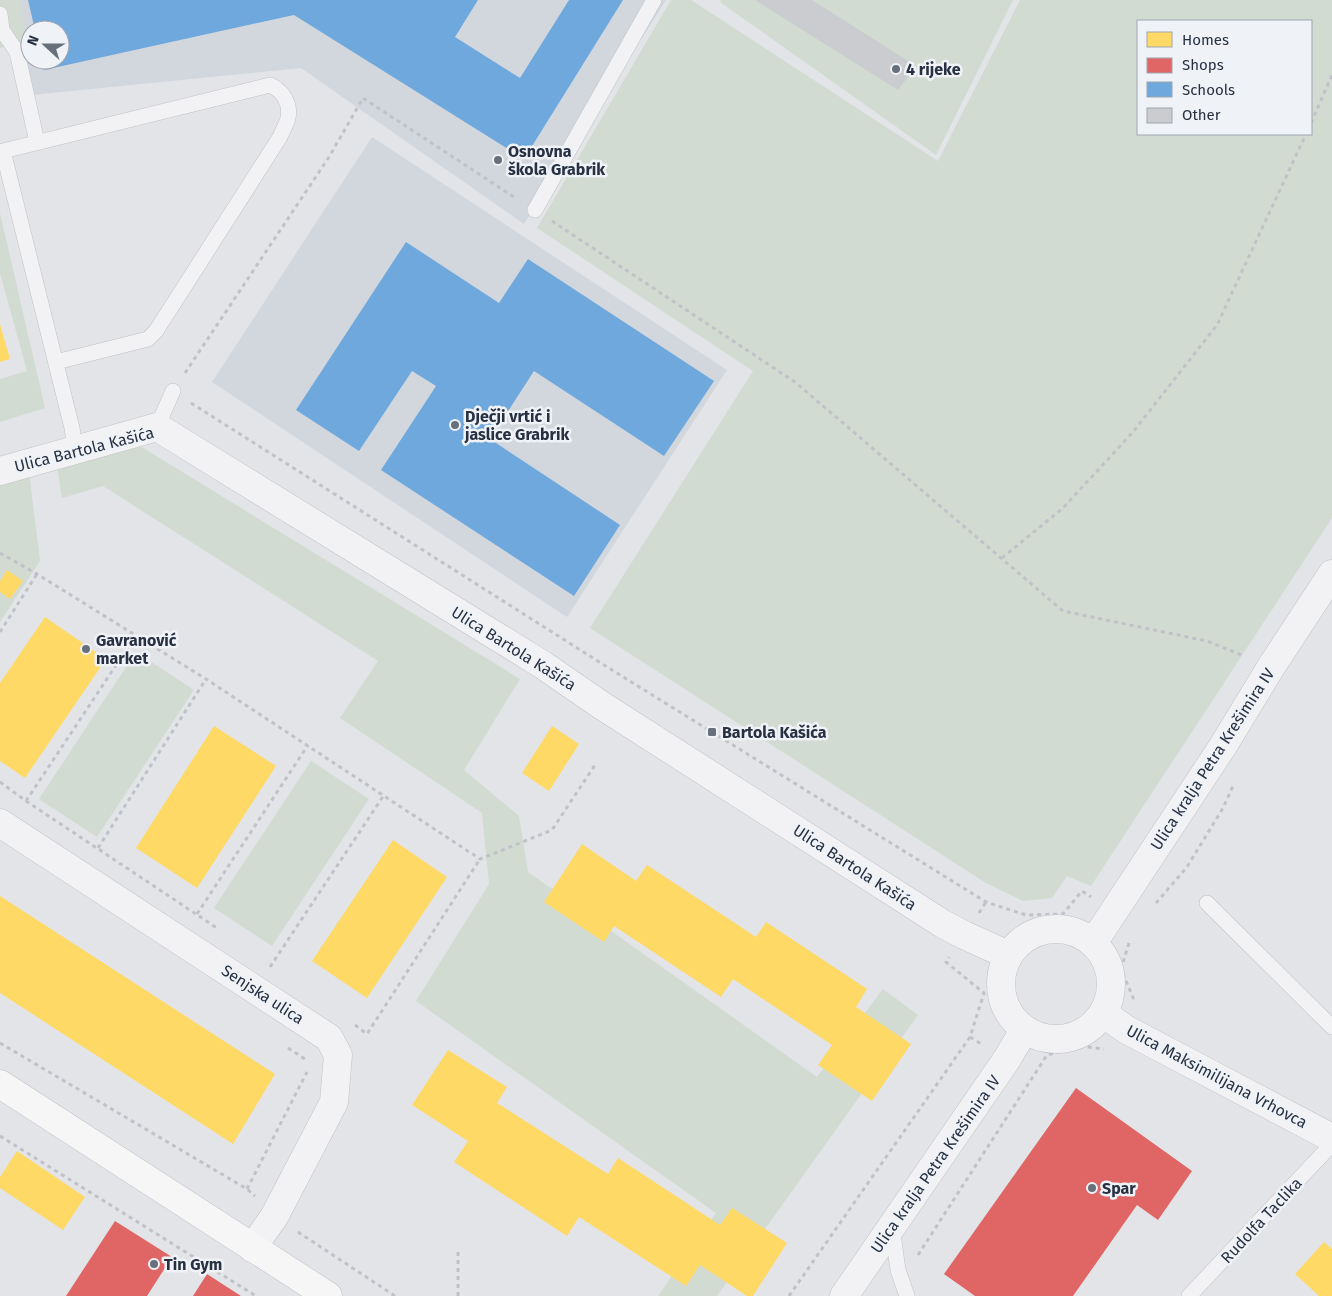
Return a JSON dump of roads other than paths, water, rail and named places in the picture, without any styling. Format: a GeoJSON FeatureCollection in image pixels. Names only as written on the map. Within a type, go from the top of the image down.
{"type":"FeatureCollection","features":[{"type":"Feature","properties":{"kind":"main road"},"geometry":{"type":"LineString","coordinates":[[0,1084],[328,1296]]}},
{"type":"Feature","properties":{"kind":"street","name":"Ulica Bartola Kašića"},"geometry":{"type":"LineString","coordinates":[[0,471],[157,427],[543,665],[943,924],[1008,955]]}},
{"type":"Feature","properties":{"kind":"street","name":"Ulica kralja Petra Krešimira IV"},"geometry":{"type":"LineString","coordinates":[[1093,943],[1123,920],[1222,746],[1270,667],[1332,574]]}},
{"type":"Feature","properties":{"kind":"street","name":"Senjska ulica"},"geometry":{"type":"LineString","coordinates":[[4,826],[329,1038],[338,1055],[334,1102],[274,1217],[252,1248]]}},
{"type":"Feature","properties":{"kind":"street"},"geometry":{"type":"LineString","coordinates":[[1048,929],[1064,929],[1079,934],[1093,943],[1104,958],[1110,976],[1110,995],[1103,1013],[1091,1026],[1076,1036],[1058,1040],[1040,1038],[1024,1030],[1012,1018],[1004,1004],[1000,988],[1002,971],[1008,955],[1019,943],[1032,934],[1048,929]]}},
{"type":"Feature","properties":{"kind":"street","name":"Ulica Maksimilijana Vrhovca"},"geometry":{"type":"LineString","coordinates":[[1103,1013],[1127,1030],[1332,1138]]}},
{"type":"Feature","properties":{"kind":"street","name":"Ulica kralja Petra Krešimira IV"},"geometry":{"type":"LineString","coordinates":[[844,1296],[1007,1059],[1024,1030]]}},
{"type":"Feature","properties":{"kind":"lane"},"geometry":{"type":"LineString","coordinates":[[535,210],[654,0]]}},
{"type":"Feature","properties":{"kind":"lane"},"geometry":{"type":"LineString","coordinates":[[0,14],[1,32],[17,52],[37,142]]}},
{"type":"Feature","properties":{"kind":"lane"},"geometry":{"type":"LineString","coordinates":[[56,362],[148,339],[156,331],[280,137],[288,117],[286,100],[277,88],[270,85],[37,142],[2,145],[72,428],[75,449]]}},
{"type":"Feature","properties":{"kind":"lane"},"geometry":{"type":"LineString","coordinates":[[157,427],[172,391]]}},
{"type":"Feature","properties":{"kind":"lane"},"geometry":{"type":"LineString","coordinates":[[1207,903],[1332,1027]]}},
{"type":"Feature","properties":{"kind":"lane","name":"Rudolfa Taclika"},"geometry":{"type":"LineString","coordinates":[[1189,1296],[1332,1144]]}},
{"type":"Feature","properties":{"kind":"lane"},"geometry":{"type":"LineString","coordinates":[[892,1227],[898,1270],[907,1296]]}},
{"type":"Feature","properties":{"kind":"place","name":"4 rijeke"},"geometry":{"type":"Point","coordinates":[896,69]}},
{"type":"Feature","properties":{"kind":"place","name":"Osnovna škola Grabrik"},"geometry":{"type":"Point","coordinates":[498,160]}},
{"type":"Feature","properties":{"kind":"place","name":"Dječji vrtić i jaslice Grabrik"},"geometry":{"type":"Point","coordinates":[455,425]}},
{"type":"Feature","properties":{"kind":"place","name":"Gavranović market"},"geometry":{"type":"Point","coordinates":[86,649]}},
{"type":"Feature","properties":{"kind":"place","name":"Bartola Kašića"},"geometry":{"type":"Point","coordinates":[712,732]}},
{"type":"Feature","properties":{"kind":"place","name":"Spar"},"geometry":{"type":"Point","coordinates":[1092,1188]}},
{"type":"Feature","properties":{"kind":"place","name":"Tin Gym"},"geometry":{"type":"Point","coordinates":[154,1264]}}]}
